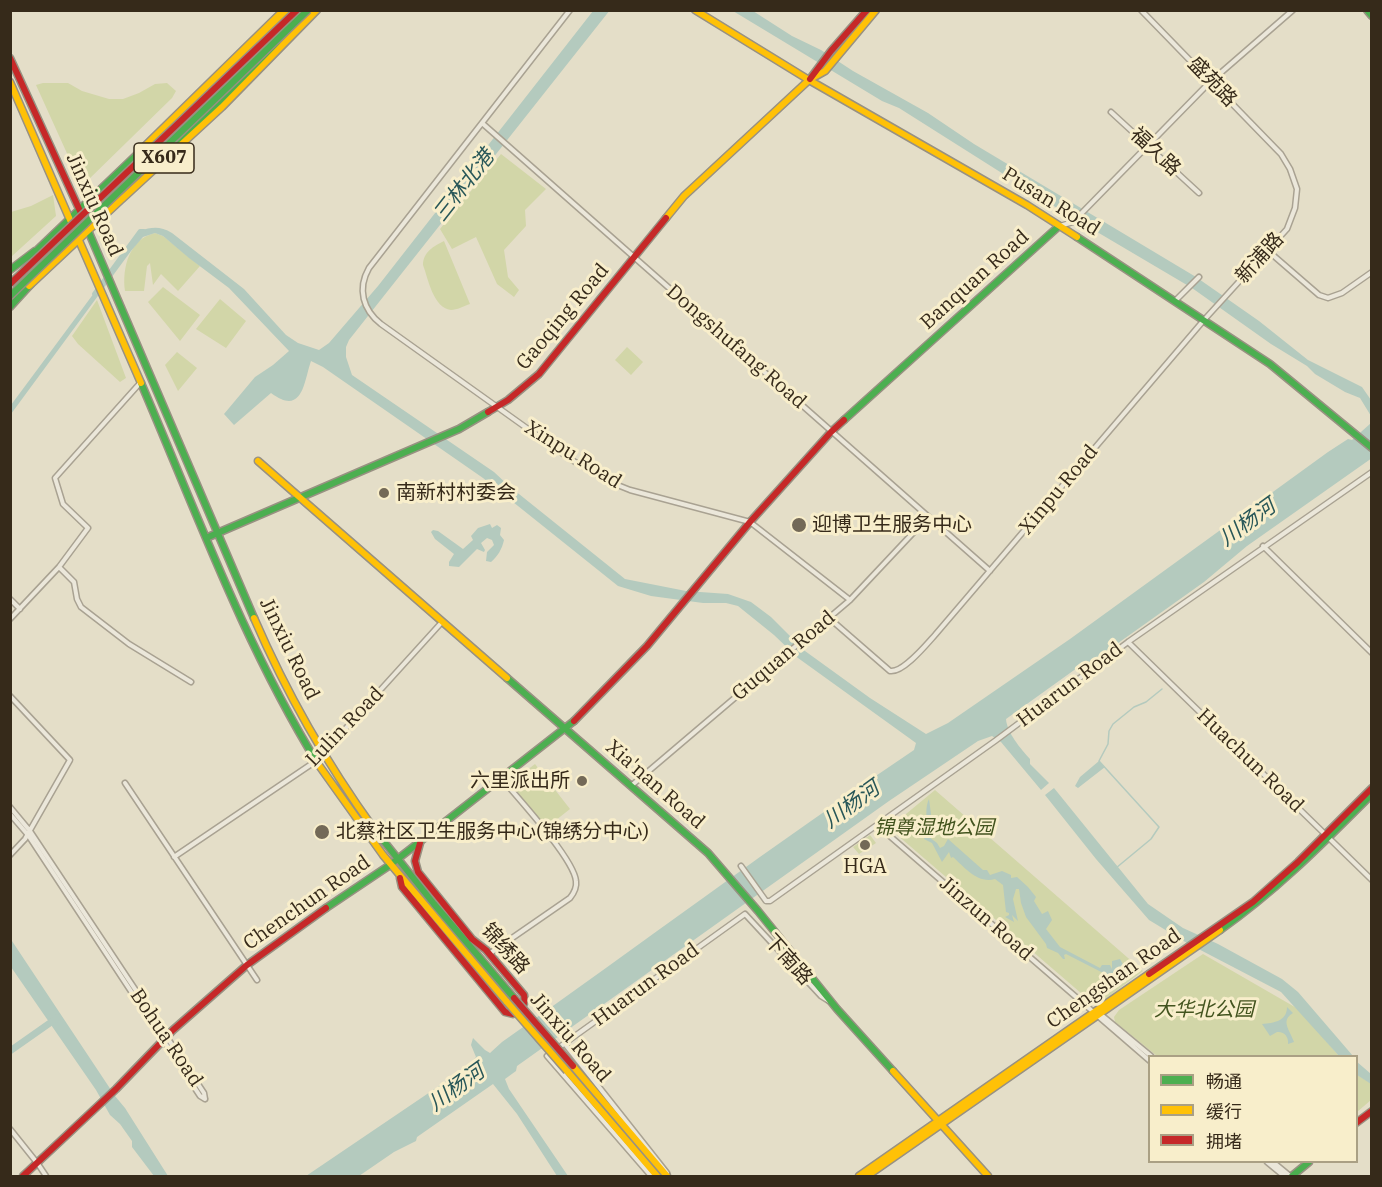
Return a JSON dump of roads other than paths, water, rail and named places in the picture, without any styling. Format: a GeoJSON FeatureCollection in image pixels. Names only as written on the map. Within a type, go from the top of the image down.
{"type":"FeatureCollection","features":[{"type":"Feature","properties":{"kind":"main road"},"geometry":{"type":"LineString","coordinates":[[144,147],[284,10]]}},
{"type":"Feature","properties":{"kind":"main road","name":"X607"},"geometry":{"type":"LineString","coordinates":[[10,270],[35,251],[289,10]]}},
{"type":"Feature","properties":{"kind":"main road"},"geometry":{"type":"LineString","coordinates":[[10,284],[297,10]]}},
{"type":"Feature","properties":{"kind":"main road"},"geometry":{"type":"LineString","coordinates":[[10,296],[308,10]]}},
{"type":"Feature","properties":{"kind":"main road"},"geometry":{"type":"LineString","coordinates":[[122,199],[162,165],[283,47],[316,10]]}},
{"type":"Feature","properties":{"kind":"main road","name":"X607"},"geometry":{"type":"LineString","coordinates":[[10,305],[316,10]]}},
{"type":"Feature","properties":{"kind":"main road","name":"Pusan Road"},"geometry":{"type":"LineString","coordinates":[[695,10],[809,80],[1027,205],[1175,300],[1270,364],[1371,448]]}},
{"type":"Feature","properties":{"kind":"main road","name":"Gaoqing Road"},"geometry":{"type":"LineString","coordinates":[[206,538],[446,434],[498,407],[529,384],[549,363],[684,196],[809,80],[867,10]]}},
{"type":"Feature","properties":{"kind":"main road"},"geometry":{"type":"LineString","coordinates":[[809,80],[825,71],[876,10]]}},
{"type":"Feature","properties":{"kind":"main road"},"geometry":{"type":"LineString","coordinates":[[1366,10],[1371,17]]}},
{"type":"Feature","properties":{"kind":"main road","name":"Jinxiu Road"},"geometry":{"type":"LineString","coordinates":[[10,58],[100,257],[268,649],[324,754],[358,807],[398,860],[514,998],[657,1176]]}},
{"type":"Feature","properties":{"kind":"main road","name":"Jinxiu Road"},"geometry":{"type":"LineString","coordinates":[[10,82],[71,217],[206,538],[257,652],[316,761],[349,810],[398,875],[507,1002],[668,1176]]}},
{"type":"Feature","properties":{"kind":"main road","name":"Banquan Road"},"geometry":{"type":"LineString","coordinates":[[694,590],[750,522],[831,432],[1059,226]]}},
{"type":"Feature","properties":{"kind":"main road","name":"Xia'nan Road"},"geometry":{"type":"LineString","coordinates":[[258,460],[719,864],[833,1004],[988,1176]]}},
{"type":"Feature","properties":{"kind":"main road","name":"Chenchun Road"},"geometry":{"type":"LineString","coordinates":[[23,1176],[116,1089],[164,1039],[247,965],[398,860],[565,729],[614,681],[694,590]]}},
{"type":"Feature","properties":{"kind":"main road","name":"Chengshan Road"},"geometry":{"type":"LineString","coordinates":[[1327,837],[1371,788]]}},
{"type":"Feature","properties":{"kind":"main road","name":"Chengshan Road"},"geometry":{"type":"LineString","coordinates":[[859,1176],[1208,937],[1277,882],[1371,794]]}},
{"type":"Feature","properties":{"kind":"main road","name":"锦绣路"},"geometry":{"type":"LineString","coordinates":[[398,875],[402,887],[506,1012],[513,1014],[518,1012],[524,1006],[526,1000],[524,995],[489,954],[472,939],[414,866],[421,842]]}},
{"type":"Feature","properties":{"kind":"main road"},"geometry":{"type":"LineString","coordinates":[[1358,1121],[1371,1111]]}},
{"type":"Feature","properties":{"kind":"main road","name":"Chengshan Road"},"geometry":{"type":"LineString","coordinates":[[867,1176],[940,1122]]}},
{"type":"Feature","properties":{"kind":"main road"},"geometry":{"type":"LineString","coordinates":[[1291,1176],[1307,1163]]}},
{"type":"Feature","properties":{"kind":"street"},"geometry":{"type":"LineString","coordinates":[[482,123],[570,10]]}},
{"type":"Feature","properties":{"kind":"street","name":"盛苑路"},"geometry":{"type":"LineString","coordinates":[[1141,10],[1281,154]]}},
{"type":"Feature","properties":{"kind":"street","name":"Banquan Road"},"geometry":{"type":"LineString","coordinates":[[1059,226],[1077,219],[1212,81],[1293,10]]}},
{"type":"Feature","properties":{"kind":"street","name":"福久路"},"geometry":{"type":"LineString","coordinates":[[1111,112],[1198,193]]}},
{"type":"Feature","properties":{"kind":"street","name":"Dongshufang Road"},"geometry":{"type":"LineString","coordinates":[[482,123],[990,571]]}},
{"type":"Feature","properties":{"kind":"street","name":"Xinpu Road"},"geometry":{"type":"LineString","coordinates":[[482,123],[369,268],[363,284],[364,301],[371,315],[570,459],[610,482],[630,490],[750,522],[850,600]]}},
{"type":"Feature","properties":{"kind":"street","name":"新浦路"},"geometry":{"type":"LineString","coordinates":[[1204,320],[1287,229],[1295,208],[1296,189],[1290,169],[1281,154]]}},
{"type":"Feature","properties":{"kind":"street"},"geometry":{"type":"LineString","coordinates":[[1267,250],[1319,295],[1328,298],[1342,293],[1371,272]]}},
{"type":"Feature","properties":{"kind":"street"},"geometry":{"type":"LineString","coordinates":[[1175,300],[1199,277]]}},
{"type":"Feature","properties":{"kind":"street","name":"Xinpu Road"},"geometry":{"type":"LineString","coordinates":[[829,618],[890,671],[897,671],[930,641],[1204,320]]}},
{"type":"Feature","properties":{"kind":"street"},"geometry":{"type":"LineString","coordinates":[[10,619],[59,567],[88,528],[63,504],[56,477],[141,382]]}},
{"type":"Feature","properties":{"kind":"street","name":"Huarun Road"},"geometry":{"type":"LineString","coordinates":[[741,866],[766,901],[770,901],[1013,728],[1128,642],[1371,472]]}},
{"type":"Feature","properties":{"kind":"street","name":"Guquan Road"},"geometry":{"type":"LineString","coordinates":[[631,787],[850,600],[928,517]]}},
{"type":"Feature","properties":{"kind":"street"},"geometry":{"type":"LineString","coordinates":[[1263,546],[1371,653]]}},
{"type":"Feature","properties":{"kind":"street"},"geometry":{"type":"LineString","coordinates":[[59,567],[74,582],[81,607],[129,644],[191,682]]}},
{"type":"Feature","properties":{"kind":"street"},"geometry":{"type":"LineString","coordinates":[[10,599],[20,609]]}},
{"type":"Feature","properties":{"kind":"street","name":"Lulin Road"},"geometry":{"type":"LineString","coordinates":[[174,857],[324,754],[442,622]]}},
{"type":"Feature","properties":{"kind":"street","name":"Huachun Road"},"geometry":{"type":"LineString","coordinates":[[1128,642],[1371,880]]}},
{"type":"Feature","properties":{"kind":"street"},"geometry":{"type":"LineString","coordinates":[[10,696],[70,760],[29,833],[10,855]]}},
{"type":"Feature","properties":{"kind":"street"},"geometry":{"type":"LineString","coordinates":[[489,954],[570,898],[577,884],[575,876],[556,845],[501,778]]}},
{"type":"Feature","properties":{"kind":"street"},"geometry":{"type":"LineString","coordinates":[[125,783],[257,980]]}},
{"type":"Feature","properties":{"kind":"street"},"geometry":{"type":"LineString","coordinates":[[10,807],[29,833]]}},
{"type":"Feature","properties":{"kind":"street"},"geometry":{"type":"LineString","coordinates":[[10,814],[29,833]]}},
{"type":"Feature","properties":{"kind":"street","name":"Jinzun Road"},"geometry":{"type":"LineString","coordinates":[[877,825],[1149,1055]]}},
{"type":"Feature","properties":{"kind":"street","name":"Bohua Road"},"geometry":{"type":"LineString","coordinates":[[29,833],[200,1096],[205,1099],[204,1093],[164,1039]]}},
{"type":"Feature","properties":{"kind":"street","name":"Huarun Road"},"geometry":{"type":"LineString","coordinates":[[651,1176],[547,1056],[745,914]]}},
{"type":"Feature","properties":{"kind":"street","name":"下南路"},"geometry":{"type":"LineString","coordinates":[[745,914],[821,996],[833,1004]]}},
{"type":"Feature","properties":{"kind":"street","name":"Jinzun Road"},"geometry":{"type":"LineString","coordinates":[[1098,1014],[1148,1060]]}},
{"type":"Feature","properties":{"kind":"street"},"geometry":{"type":"LineString","coordinates":[[565,1044],[662,1164],[668,1176]]}},
{"type":"Feature","properties":{"kind":"street"},"geometry":{"type":"LineString","coordinates":[[10,1130],[46,1176]]}},
{"type":"Feature","properties":{"kind":"street"},"geometry":{"type":"LineString","coordinates":[[1269,1163],[1284,1176]]}},
{"type":"Feature","properties":{"kind":"street"},"geometry":{"type":"LineString","coordinates":[[1275,1163],[1291,1176]]}},
{"type":"Feature","properties":{"kind":"water"},"geometry":{"type":"Polygon","coordinates":[[[610,10],[349,340],[346,357],[352,375],[494,472],[625,579],[686,591],[728,594],[751,602],[771,617],[805,651],[870,698],[926,734],[948,723],[1070,639],[1328,452],[1348,439],[1352,440],[1371,423],[1372,458],[1247,546],[1204,582],[1083,668],[1077,668],[1006,719],[1012,735],[1030,759],[1030,764],[1049,783],[1041,790],[1001,742],[992,736],[978,741],[889,801],[517,1066],[516,1071],[505,1079],[509,1089],[568,1176],[557,1176],[517,1114],[493,1084],[417,1137],[416,1141],[394,1152],[359,1176],[306,1176],[467,1067],[476,1057],[471,1045],[473,1038],[490,1053],[502,1042],[759,858],[914,750],[916,743],[798,658],[738,606],[651,596],[618,586],[483,478],[311,361],[304,386],[296,399],[290,401],[271,393],[234,425],[224,414],[255,377],[289,351],[229,288],[163,236],[155,233],[143,237],[131,251],[11,414],[11,405],[140,231],[148,229],[160,228],[172,233],[244,289],[286,335],[298,343],[319,350],[329,343],[378,286],[593,11],[610,10]]]}},
{"type":"Feature","properties":{"kind":"water"},"geometry":{"type":"Polygon","coordinates":[[[733,11],[753,11],[792,36],[821,50],[1196,277],[1259,321],[1308,360],[1362,387],[1371,400],[1371,416],[1360,398],[1315,374],[1307,366],[1271,344],[1192,288],[1065,213],[899,108],[882,101],[733,11]]]}},
{"type":"Feature","properties":{"kind":"water"},"geometry":{"type":"Polygon","coordinates":[[[490,524],[492,528],[497,525],[501,528],[500,535],[504,540],[498,555],[491,562],[486,561],[487,552],[494,545],[492,540],[487,538],[481,543],[484,552],[477,549],[459,567],[449,566],[454,554],[435,539],[431,532],[438,531],[463,549],[473,540],[471,536],[478,528],[490,524]]]}},
{"type":"Feature","properties":{"kind":"water"},"geometry":{"type":"Polygon","coordinates":[[[1099,761],[1105,767],[1078,788],[1075,786],[1080,777],[1099,761]]]}},
{"type":"Feature","properties":{"kind":"water"},"geometry":{"type":"Polygon","coordinates":[[[1054,788],[1148,904],[1183,928],[1218,944],[1282,979],[1298,992],[1352,1055],[1338,1055],[1281,992],[1187,943],[1149,920],[1045,795],[1054,788]]]}},
{"type":"Feature","properties":{"kind":"water"},"geometry":{"type":"Polygon","coordinates":[[[929,799],[931,814],[928,827],[933,834],[929,837],[940,848],[948,839],[983,870],[987,870],[990,875],[1002,871],[1011,875],[1011,878],[1017,877],[1036,897],[1034,901],[1042,914],[1048,911],[1052,920],[1046,929],[1060,947],[1100,968],[1102,965],[1110,965],[1112,969],[1112,961],[1120,959],[1125,968],[1121,977],[1113,978],[1066,954],[1063,959],[1058,953],[1047,948],[1026,917],[1019,889],[1016,889],[1013,899],[1018,921],[1012,915],[1014,922],[1005,917],[1009,913],[1006,912],[1003,885],[995,879],[983,879],[972,874],[953,857],[951,858],[949,852],[942,862],[932,843],[924,839],[929,799]]]}},
{"type":"Feature","properties":{"kind":"water"},"geometry":{"type":"Polygon","coordinates":[[[10,938],[168,1176],[154,1176],[132,1147],[132,1141],[120,1124],[110,1115],[96,1090],[11,967],[10,938]]]}},
{"type":"Feature","properties":{"kind":"water"},"geometry":{"type":"Polygon","coordinates":[[[1287,1007],[1293,1013],[1287,1019],[1287,1023],[1294,1042],[1288,1044],[1288,1039],[1284,1034],[1277,1032],[1270,1036],[1262,1024],[1275,1022],[1282,1018],[1287,1007]]]}},
{"type":"Feature","properties":{"kind":"water"},"geometry":{"type":"Polygon","coordinates":[[[1358,1063],[1371,1074],[1371,1084],[1358,1076],[1358,1063]]]}},
{"type":"Feature","properties":{"kind":"waterway"},"geometry":{"type":"LineString","coordinates":[[94,294],[140,231],[144,231]]}},
{"type":"Feature","properties":{"kind":"waterway"},"geometry":{"type":"LineString","coordinates":[[1116,868],[1151,839],[1159,827],[1099,761],[1108,744],[1109,731],[1113,724],[1162,689]]}},
{"type":"Feature","properties":{"kind":"waterway"},"geometry":{"type":"LineString","coordinates":[[10,1051],[57,1018]]}},
{"type":"Feature","properties":{"kind":"place","name":"南新村村委会"},"geometry":{"type":"Point","coordinates":[384,493]}},
{"type":"Feature","properties":{"kind":"place","name":"迎博卫生服务中心"},"geometry":{"type":"Point","coordinates":[799,525]}},
{"type":"Feature","properties":{"kind":"place","name":"六里派出所"},"geometry":{"type":"Point","coordinates":[582,781]}},
{"type":"Feature","properties":{"kind":"place","name":"北蔡社区卫生服务中心(锦绣分中心)"},"geometry":{"type":"Point","coordinates":[322,832]}},
{"type":"Feature","properties":{"kind":"place","name":"HGA"},"geometry":{"type":"Point","coordinates":[865,845]}},
{"type":"Feature","properties":{"kind":"water label","name":"三林北港"},"geometry":{"type":"Point","coordinates":[464,186]}},
{"type":"Feature","properties":{"kind":"water label","name":"川杨河"},"geometry":{"type":"Point","coordinates":[1248,523]}},
{"type":"Feature","properties":{"kind":"water label","name":"川杨河"},"geometry":{"type":"Point","coordinates":[852,805]}},
{"type":"Feature","properties":{"kind":"water label","name":"川杨河"},"geometry":{"type":"Point","coordinates":[457,1088]}},
{"type":"Feature","properties":{"kind":"park label","name":"锦尊湿地公园"},"geometry":{"type":"Point","coordinates":[934,828]}},
{"type":"Feature","properties":{"kind":"park label","name":"大华北公园"},"geometry":{"type":"Point","coordinates":[1204,1010]}}]}
